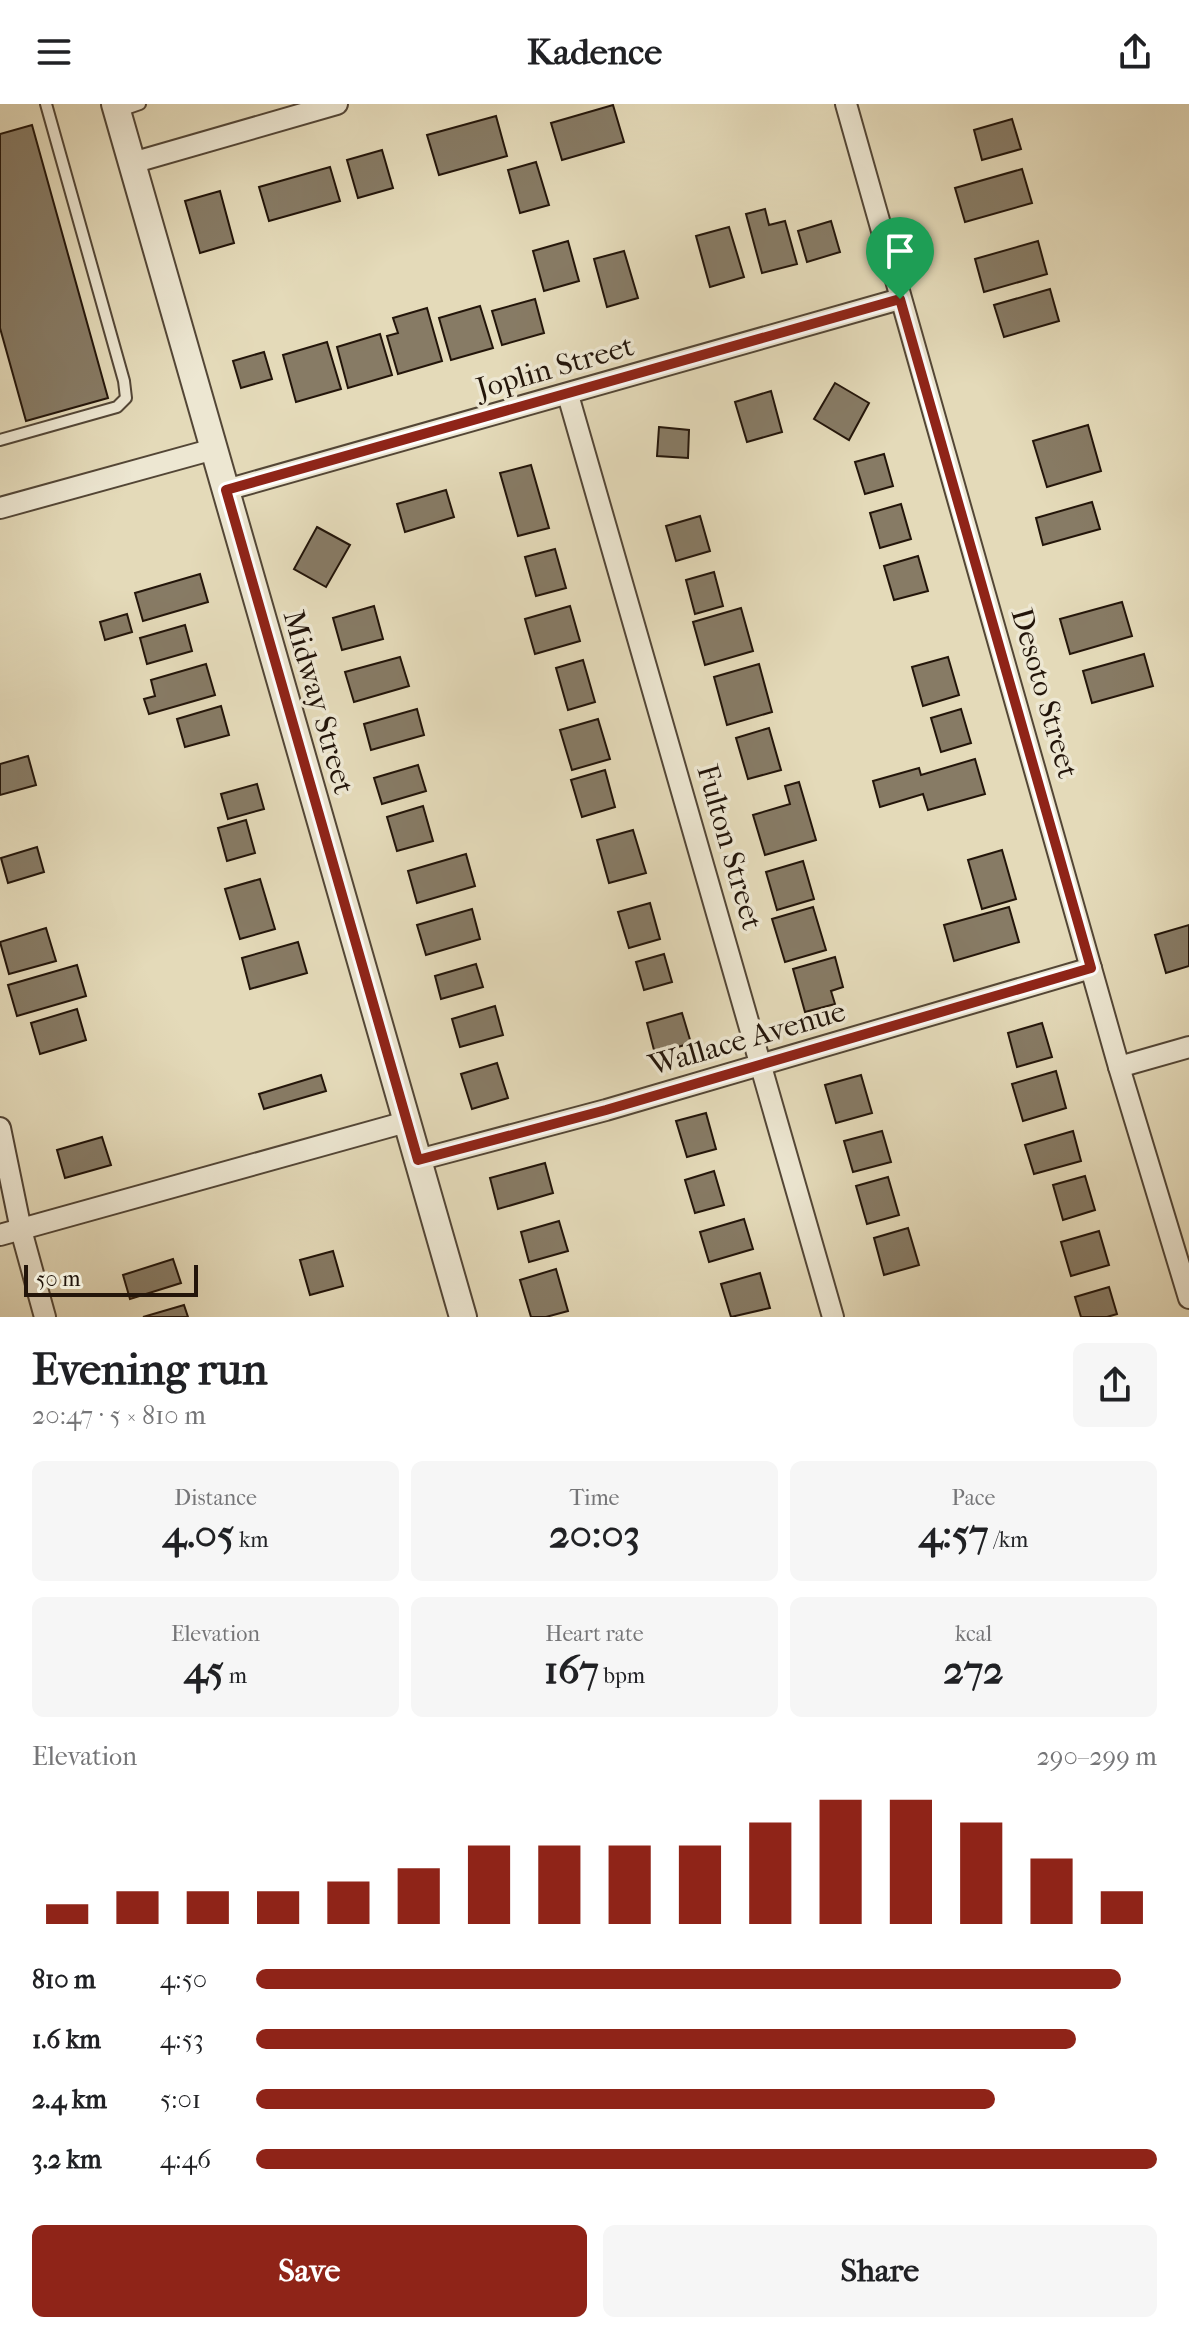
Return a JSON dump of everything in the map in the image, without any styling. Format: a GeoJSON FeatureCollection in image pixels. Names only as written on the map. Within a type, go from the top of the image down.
{"type":"FeatureCollection","features":[{"type":"Feature","properties":{"kind":"street"},"geometry":{"type":"LineString","coordinates":[[132,163],[337,104]]}},
{"type":"Feature","properties":{"kind":"street","name":"Desoto Street"},"geometry":{"type":"LineString","coordinates":[[846,104],[1119,1067],[1189,1298]]}},
{"type":"Feature","properties":{"kind":"street","name":"Midway Street"},"geometry":{"type":"LineString","coordinates":[[124,107],[132,163],[463,1317]]}},
{"type":"Feature","properties":{"kind":"street","name":"Joplin Street"},"geometry":{"type":"LineString","coordinates":[[226,490],[900,299]]}},
{"type":"Feature","properties":{"kind":"street","name":"Fulton Street"},"geometry":{"type":"LineString","coordinates":[[568,395],[833,1317]]}},
{"type":"Feature","properties":{"kind":"street"},"geometry":{"type":"LineString","coordinates":[[0,508],[214,449]]}},
{"type":"Feature","properties":{"kind":"street","name":"Wallace Avenue"},"geometry":{"type":"LineString","coordinates":[[418,1160],[761,1065],[1091,968]]}},
{"type":"Feature","properties":{"kind":"street"},"geometry":{"type":"LineString","coordinates":[[1119,1067],[1189,1047]]}},
{"type":"Feature","properties":{"kind":"street"},"geometry":{"type":"LineString","coordinates":[[0,1235],[406,1122]]}},
{"type":"Feature","properties":{"kind":"street"},"geometry":{"type":"LineString","coordinates":[[0,1128],[21,1230],[45,1317]]}},
{"type":"Feature","properties":{"kind":"lane"},"geometry":{"type":"LineString","coordinates":[[0,440],[117,407],[126,398],[124,381],[46,104]]}},
{"type":"Feature","properties":{"kind":"building"},"geometry":{"type":"Polygon","coordinates":[[[613,105],[624,142],[562,160],[551,123],[613,105]]]}},
{"type":"Feature","properties":{"kind":"building"},"geometry":{"type":"Polygon","coordinates":[[[496,116],[507,156],[439,175],[427,135],[496,116]]]}},
{"type":"Feature","properties":{"kind":"building"},"geometry":{"type":"Polygon","coordinates":[[[1012,119],[1021,149],[982,160],[974,130],[1012,119]]]}},
{"type":"Feature","properties":{"kind":"building"},"geometry":{"type":"Polygon","coordinates":[[[32,125],[108,398],[26,421],[0,328],[0,134],[32,125]]]}},
{"type":"Feature","properties":{"kind":"building"},"geometry":{"type":"Polygon","coordinates":[[[382,150],[393,188],[358,198],[347,160],[382,150]]]}},
{"type":"Feature","properties":{"kind":"building"},"geometry":{"type":"Polygon","coordinates":[[[536,162],[549,205],[520,213],[508,170],[536,162]]]}},
{"type":"Feature","properties":{"kind":"building"},"geometry":{"type":"Polygon","coordinates":[[[330,167],[340,201],[269,221],[259,187],[330,167]]]}},
{"type":"Feature","properties":{"kind":"building"},"geometry":{"type":"Polygon","coordinates":[[[1022,169],[1032,203],[965,222],[955,188],[1022,169]]]}},
{"type":"Feature","properties":{"kind":"building"},"geometry":{"type":"Polygon","coordinates":[[[220,191],[234,243],[200,253],[185,201],[220,191]]]}},
{"type":"Feature","properties":{"kind":"building"},"geometry":{"type":"Polygon","coordinates":[[[765,209],[769,225],[785,221],[797,264],[762,273],[746,214],[765,209]]]}},
{"type":"Feature","properties":{"kind":"building"},"geometry":{"type":"Polygon","coordinates":[[[831,221],[840,252],[807,262],[798,231],[831,221]]]}},
{"type":"Feature","properties":{"kind":"building"},"geometry":{"type":"Polygon","coordinates":[[[729,227],[744,277],[710,287],[696,236],[729,227]]]}},
{"type":"Feature","properties":{"kind":"building"},"geometry":{"type":"Polygon","coordinates":[[[568,241],[579,281],[544,291],[533,251],[568,241]]]}},
{"type":"Feature","properties":{"kind":"building"},"geometry":{"type":"Polygon","coordinates":[[[1038,241],[1047,274],[984,292],[975,259],[1038,241]]]}},
{"type":"Feature","properties":{"kind":"building"},"geometry":{"type":"Polygon","coordinates":[[[624,251],[638,298],[607,307],[594,259],[624,251]]]}},
{"type":"Feature","properties":{"kind":"building"},"geometry":{"type":"Polygon","coordinates":[[[1050,289],[1059,321],[1004,337],[994,305],[1050,289]]]}},
{"type":"Feature","properties":{"kind":"building"},"geometry":{"type":"Polygon","coordinates":[[[535,299],[544,333],[502,345],[492,311],[535,299]]]}},
{"type":"Feature","properties":{"kind":"building"},"geometry":{"type":"Polygon","coordinates":[[[480,306],[493,348],[451,360],[439,318],[480,306]]]}},
{"type":"Feature","properties":{"kind":"building"},"geometry":{"type":"Polygon","coordinates":[[[427,308],[442,361],[398,374],[387,336],[398,333],[393,318],[427,308]]]}},
{"type":"Feature","properties":{"kind":"building"},"geometry":{"type":"Polygon","coordinates":[[[380,334],[392,375],[348,388],[337,347],[380,334]]]}},
{"type":"Feature","properties":{"kind":"building"},"geometry":{"type":"Polygon","coordinates":[[[327,342],[341,389],[296,402],[283,355],[327,342]]]}},
{"type":"Feature","properties":{"kind":"building"},"geometry":{"type":"Polygon","coordinates":[[[264,352],[272,379],[241,388],[233,361],[264,352]]]}},
{"type":"Feature","properties":{"kind":"building"},"geometry":{"type":"Polygon","coordinates":[[[835,383],[869,403],[849,440],[814,419],[835,383]]]}},
{"type":"Feature","properties":{"kind":"building"},"geometry":{"type":"Polygon","coordinates":[[[771,391],[782,432],[747,442],[735,402],[771,391]]]}},
{"type":"Feature","properties":{"kind":"building"},"geometry":{"type":"Polygon","coordinates":[[[1088,425],[1101,471],[1047,487],[1033,441],[1088,425]]]}},
{"type":"Feature","properties":{"kind":"building"},"geometry":{"type":"Polygon","coordinates":[[[659,427],[689,430],[688,458],[657,456],[659,427]]]}},
{"type":"Feature","properties":{"kind":"building"},"geometry":{"type":"Polygon","coordinates":[[[884,454],[893,486],[865,494],[855,462],[884,454]]]}},
{"type":"Feature","properties":{"kind":"building"},"geometry":{"type":"Polygon","coordinates":[[[531,465],[549,528],[518,536],[500,473],[531,465]]]}},
{"type":"Feature","properties":{"kind":"building"},"geometry":{"type":"Polygon","coordinates":[[[446,490],[454,517],[405,532],[397,504],[446,490]]]}},
{"type":"Feature","properties":{"kind":"building"},"geometry":{"type":"Polygon","coordinates":[[[1092,502],[1100,529],[1043,545],[1036,518],[1092,502]]]}},
{"type":"Feature","properties":{"kind":"building"},"geometry":{"type":"Polygon","coordinates":[[[901,504],[911,539],[880,548],[870,513],[901,504]]]}},
{"type":"Feature","properties":{"kind":"building"},"geometry":{"type":"Polygon","coordinates":[[[700,516],[710,551],[676,561],[666,526],[700,516]]]}},
{"type":"Feature","properties":{"kind":"building"},"geometry":{"type":"Polygon","coordinates":[[[317,527],[350,545],[326,587],[294,569],[317,527]]]}},
{"type":"Feature","properties":{"kind":"building"},"geometry":{"type":"Polygon","coordinates":[[[555,549],[566,588],[536,596],[525,557],[555,549]]]}},
{"type":"Feature","properties":{"kind":"building"},"geometry":{"type":"Polygon","coordinates":[[[918,556],[928,591],[894,600],[884,566],[918,556]]]}},
{"type":"Feature","properties":{"kind":"building"},"geometry":{"type":"Polygon","coordinates":[[[714,572],[723,606],[695,614],[686,580],[714,572]]]}},
{"type":"Feature","properties":{"kind":"building"},"geometry":{"type":"Polygon","coordinates":[[[200,574],[208,602],[143,621],[135,593],[200,574]]]}},
{"type":"Feature","properties":{"kind":"building"},"geometry":{"type":"Polygon","coordinates":[[[1122,602],[1132,636],[1070,654],[1060,619],[1122,602]]]}},
{"type":"Feature","properties":{"kind":"building"},"geometry":{"type":"Polygon","coordinates":[[[374,606],[383,639],[342,650],[333,618],[374,606]]]}},
{"type":"Feature","properties":{"kind":"building"},"geometry":{"type":"Polygon","coordinates":[[[570,606],[580,641],[535,654],[525,619],[570,606]]]}},
{"type":"Feature","properties":{"kind":"building"},"geometry":{"type":"Polygon","coordinates":[[[741,608],[753,651],[705,665],[693,622],[741,608]]]}},
{"type":"Feature","properties":{"kind":"building"},"geometry":{"type":"Polygon","coordinates":[[[127,614],[132,632],[105,640],[100,622],[127,614]]]}},
{"type":"Feature","properties":{"kind":"building"},"geometry":{"type":"Polygon","coordinates":[[[185,625],[192,651],[147,664],[140,638],[185,625]]]}},
{"type":"Feature","properties":{"kind":"building"},"geometry":{"type":"Polygon","coordinates":[[[1144,654],[1153,686],[1092,703],[1083,671],[1144,654]]]}},
{"type":"Feature","properties":{"kind":"building"},"geometry":{"type":"Polygon","coordinates":[[[400,657],[409,686],[354,702],[345,672],[400,657]]]}},
{"type":"Feature","properties":{"kind":"building"},"geometry":{"type":"Polygon","coordinates":[[[948,657],[959,695],[923,706],[912,667],[948,657]]]}},
{"type":"Feature","properties":{"kind":"building"},"geometry":{"type":"Polygon","coordinates":[[[583,660],[595,702],[568,710],[556,668],[583,660]]]}},
{"type":"Feature","properties":{"kind":"building"},"geometry":{"type":"Polygon","coordinates":[[[206,664],[215,695],[149,714],[144,699],[155,696],[151,680],[206,664]]]}},
{"type":"Feature","properties":{"kind":"building"},"geometry":{"type":"Polygon","coordinates":[[[759,664],[772,712],[727,725],[714,677],[759,664]]]}},
{"type":"Feature","properties":{"kind":"building"},"geometry":{"type":"Polygon","coordinates":[[[221,706],[229,735],[185,747],[177,719],[221,706]]]}},
{"type":"Feature","properties":{"kind":"building"},"geometry":{"type":"Polygon","coordinates":[[[417,709],[424,735],[371,750],[364,724],[417,709]]]}},
{"type":"Feature","properties":{"kind":"building"},"geometry":{"type":"Polygon","coordinates":[[[961,709],[971,743],[941,752],[931,718],[961,709]]]}},
{"type":"Feature","properties":{"kind":"building"},"geometry":{"type":"Polygon","coordinates":[[[598,719],[610,759],[572,770],[560,730],[598,719]]]}},
{"type":"Feature","properties":{"kind":"building"},"geometry":{"type":"Polygon","coordinates":[[[769,728],[781,770],[748,779],[736,738],[769,728]]]}},
{"type":"Feature","properties":{"kind":"building"},"geometry":{"type":"Polygon","coordinates":[[[28,756],[36,785],[0,795],[0,764],[28,756]]]}},
{"type":"Feature","properties":{"kind":"building"},"geometry":{"type":"Polygon","coordinates":[[[975,759],[985,794],[928,810],[923,794],[880,807],[873,781],[919,768],[921,775],[975,759]]]}},
{"type":"Feature","properties":{"kind":"building"},"geometry":{"type":"Polygon","coordinates":[[[418,765],[426,791],[382,804],[374,778],[418,765]]]}},
{"type":"Feature","properties":{"kind":"building"},"geometry":{"type":"Polygon","coordinates":[[[605,770],[615,807],[582,817],[571,780],[605,770]]]}},
{"type":"Feature","properties":{"kind":"building"},"geometry":{"type":"Polygon","coordinates":[[[799,782],[816,840],[765,855],[753,815],[790,804],[785,786],[799,782]]]}},
{"type":"Feature","properties":{"kind":"building"},"geometry":{"type":"Polygon","coordinates":[[[257,784],[264,809],[228,819],[221,794],[257,784]]]}},
{"type":"Feature","properties":{"kind":"building"},"geometry":{"type":"Polygon","coordinates":[[[423,806],[433,841],[397,851],[387,817],[423,806]]]}},
{"type":"Feature","properties":{"kind":"building"},"geometry":{"type":"Polygon","coordinates":[[[246,820],[255,853],[227,861],[218,828],[246,820]]]}},
{"type":"Feature","properties":{"kind":"building"},"geometry":{"type":"Polygon","coordinates":[[[633,830],[646,873],[609,883],[597,840],[633,830]]]}},
{"type":"Feature","properties":{"kind":"building"},"geometry":{"type":"Polygon","coordinates":[[[37,847],[44,872],[8,883],[1,858],[37,847]]]}},
{"type":"Feature","properties":{"kind":"building"},"geometry":{"type":"Polygon","coordinates":[[[1002,850],[1016,899],[982,909],[968,860],[1002,850]]]}},
{"type":"Feature","properties":{"kind":"building"},"geometry":{"type":"Polygon","coordinates":[[[466,854],[475,886],[417,903],[408,871],[466,854]]]}},
{"type":"Feature","properties":{"kind":"building"},"geometry":{"type":"Polygon","coordinates":[[[803,861],[814,899],[777,910],[766,872],[803,861]]]}},
{"type":"Feature","properties":{"kind":"building"},"geometry":{"type":"Polygon","coordinates":[[[260,879],[275,929],[240,939],[225,889],[260,879]]]}},
{"type":"Feature","properties":{"kind":"building"},"geometry":{"type":"Polygon","coordinates":[[[650,903],[660,939],[629,948],[618,912],[650,903]]]}},
{"type":"Feature","properties":{"kind":"building"},"geometry":{"type":"Polygon","coordinates":[[[813,907],[826,950],[785,962],[772,919],[813,907]]]}},
{"type":"Feature","properties":{"kind":"building"},"geometry":{"type":"Polygon","coordinates":[[[1009,907],[1019,942],[954,961],[944,925],[1009,907]]]}},
{"type":"Feature","properties":{"kind":"building"},"geometry":{"type":"Polygon","coordinates":[[[472,909],[480,939],[426,955],[417,925],[472,909]]]}},
{"type":"Feature","properties":{"kind":"building"},"geometry":{"type":"Polygon","coordinates":[[[1189,925],[1189,966],[1166,973],[1155,935],[1189,925]]]}},
{"type":"Feature","properties":{"kind":"building"},"geometry":{"type":"Polygon","coordinates":[[[46,928],[56,961],[9,974],[0,942],[46,928]]]}},
{"type":"Feature","properties":{"kind":"building"},"geometry":{"type":"Polygon","coordinates":[[[298,942],[307,973],[250,989],[242,958],[298,942]]]}},
{"type":"Feature","properties":{"kind":"building"},"geometry":{"type":"Polygon","coordinates":[[[664,954],[672,982],[644,990],[636,962],[664,954]]]}},
{"type":"Feature","properties":{"kind":"building"},"geometry":{"type":"Polygon","coordinates":[[[835,957],[843,987],[831,991],[835,1004],[805,1012],[793,969],[835,957]]]}},
{"type":"Feature","properties":{"kind":"building"},"geometry":{"type":"Polygon","coordinates":[[[476,964],[483,987],[441,999],[435,976],[476,964]]]}},
{"type":"Feature","properties":{"kind":"building"},"geometry":{"type":"Polygon","coordinates":[[[77,965],[86,996],[17,1016],[8,985],[77,965]]]}},
{"type":"Feature","properties":{"kind":"building"},"geometry":{"type":"Polygon","coordinates":[[[495,1006],[503,1035],[460,1047],[452,1019],[495,1006]]]}},
{"type":"Feature","properties":{"kind":"building"},"geometry":{"type":"Polygon","coordinates":[[[77,1009],[86,1040],[40,1054],[31,1023],[77,1009]]]}},
{"type":"Feature","properties":{"kind":"building"},"geometry":{"type":"Polygon","coordinates":[[[682,1013],[691,1043],[655,1054],[647,1023],[682,1013]]]}},
{"type":"Feature","properties":{"kind":"building"},"geometry":{"type":"Polygon","coordinates":[[[1042,1023],[1052,1057],[1017,1067],[1008,1033],[1042,1023]]]}},
{"type":"Feature","properties":{"kind":"building"},"geometry":{"type":"Polygon","coordinates":[[[497,1063],[508,1098],[472,1109],[461,1074],[497,1063]]]}},
{"type":"Feature","properties":{"kind":"building"},"geometry":{"type":"Polygon","coordinates":[[[1056,1071],[1066,1108],[1023,1121],[1012,1084],[1056,1071]]]}},
{"type":"Feature","properties":{"kind":"building"},"geometry":{"type":"Polygon","coordinates":[[[321,1075],[326,1091],[264,1109],[259,1094],[321,1075]]]}},
{"type":"Feature","properties":{"kind":"building"},"geometry":{"type":"Polygon","coordinates":[[[861,1075],[872,1113],[836,1123],[825,1085],[861,1075]]]}},
{"type":"Feature","properties":{"kind":"building"},"geometry":{"type":"Polygon","coordinates":[[[706,1113],[716,1149],[687,1157],[676,1121],[706,1113]]]}},
{"type":"Feature","properties":{"kind":"building"},"geometry":{"type":"Polygon","coordinates":[[[882,1131],[891,1162],[853,1172],[844,1141],[882,1131]]]}},
{"type":"Feature","properties":{"kind":"building"},"geometry":{"type":"Polygon","coordinates":[[[1073,1131],[1081,1161],[1034,1174],[1025,1145],[1073,1131]]]}},
{"type":"Feature","properties":{"kind":"building"},"geometry":{"type":"Polygon","coordinates":[[[102,1137],[111,1165],[65,1178],[57,1150],[102,1137]]]}},
{"type":"Feature","properties":{"kind":"building"},"geometry":{"type":"Polygon","coordinates":[[[545,1163],[553,1193],[498,1209],[490,1178],[545,1163]]]}},
{"type":"Feature","properties":{"kind":"building"},"geometry":{"type":"Polygon","coordinates":[[[714,1171],[724,1205],[695,1213],[685,1180],[714,1171]]]}},
{"type":"Feature","properties":{"kind":"building"},"geometry":{"type":"Polygon","coordinates":[[[1085,1176],[1095,1210],[1063,1220],[1053,1185],[1085,1176]]]}},
{"type":"Feature","properties":{"kind":"building"},"geometry":{"type":"Polygon","coordinates":[[[888,1177],[899,1215],[867,1224],[856,1186],[888,1177]]]}},
{"type":"Feature","properties":{"kind":"building"},"geometry":{"type":"Polygon","coordinates":[[[744,1219],[753,1249],[709,1262],[700,1232],[744,1219]]]}},
{"type":"Feature","properties":{"kind":"building"},"geometry":{"type":"Polygon","coordinates":[[[559,1221],[568,1251],[529,1262],[521,1232],[559,1221]]]}},
{"type":"Feature","properties":{"kind":"building"},"geometry":{"type":"Polygon","coordinates":[[[908,1228],[919,1265],[884,1275],[874,1238],[908,1228]]]}},
{"type":"Feature","properties":{"kind":"building"},"geometry":{"type":"Polygon","coordinates":[[[1099,1231],[1109,1265],[1071,1276],[1061,1242],[1099,1231]]]}},
{"type":"Feature","properties":{"kind":"building"},"geometry":{"type":"Polygon","coordinates":[[[333,1251],[343,1286],[310,1295],[300,1260],[333,1251]]]}},
{"type":"Feature","properties":{"kind":"building"},"geometry":{"type":"Polygon","coordinates":[[[173,1259],[181,1283],[130,1299],[123,1275],[173,1259]]]}},
{"type":"Feature","properties":{"kind":"building"},"geometry":{"type":"Polygon","coordinates":[[[556,1269],[568,1311],[546,1317],[531,1317],[520,1280],[556,1269]]]}},
{"type":"Feature","properties":{"kind":"building"},"geometry":{"type":"Polygon","coordinates":[[[760,1273],[770,1308],[731,1317],[721,1284],[760,1273]]]}},
{"type":"Feature","properties":{"kind":"building"},"geometry":{"type":"Polygon","coordinates":[[[1109,1287],[1117,1314],[1081,1317],[1075,1297],[1109,1287]]]}},
{"type":"Feature","properties":{"kind":"building"},"geometry":{"type":"Polygon","coordinates":[[[184,1305],[188,1317],[143,1317],[184,1305]]]}},
{"type":"Feature","properties":{"kind":"route"},"geometry":{"type":"LineString","coordinates":[[900,299],[1091,968],[606,1110],[418,1160],[226,490],[900,299]]}}]}
